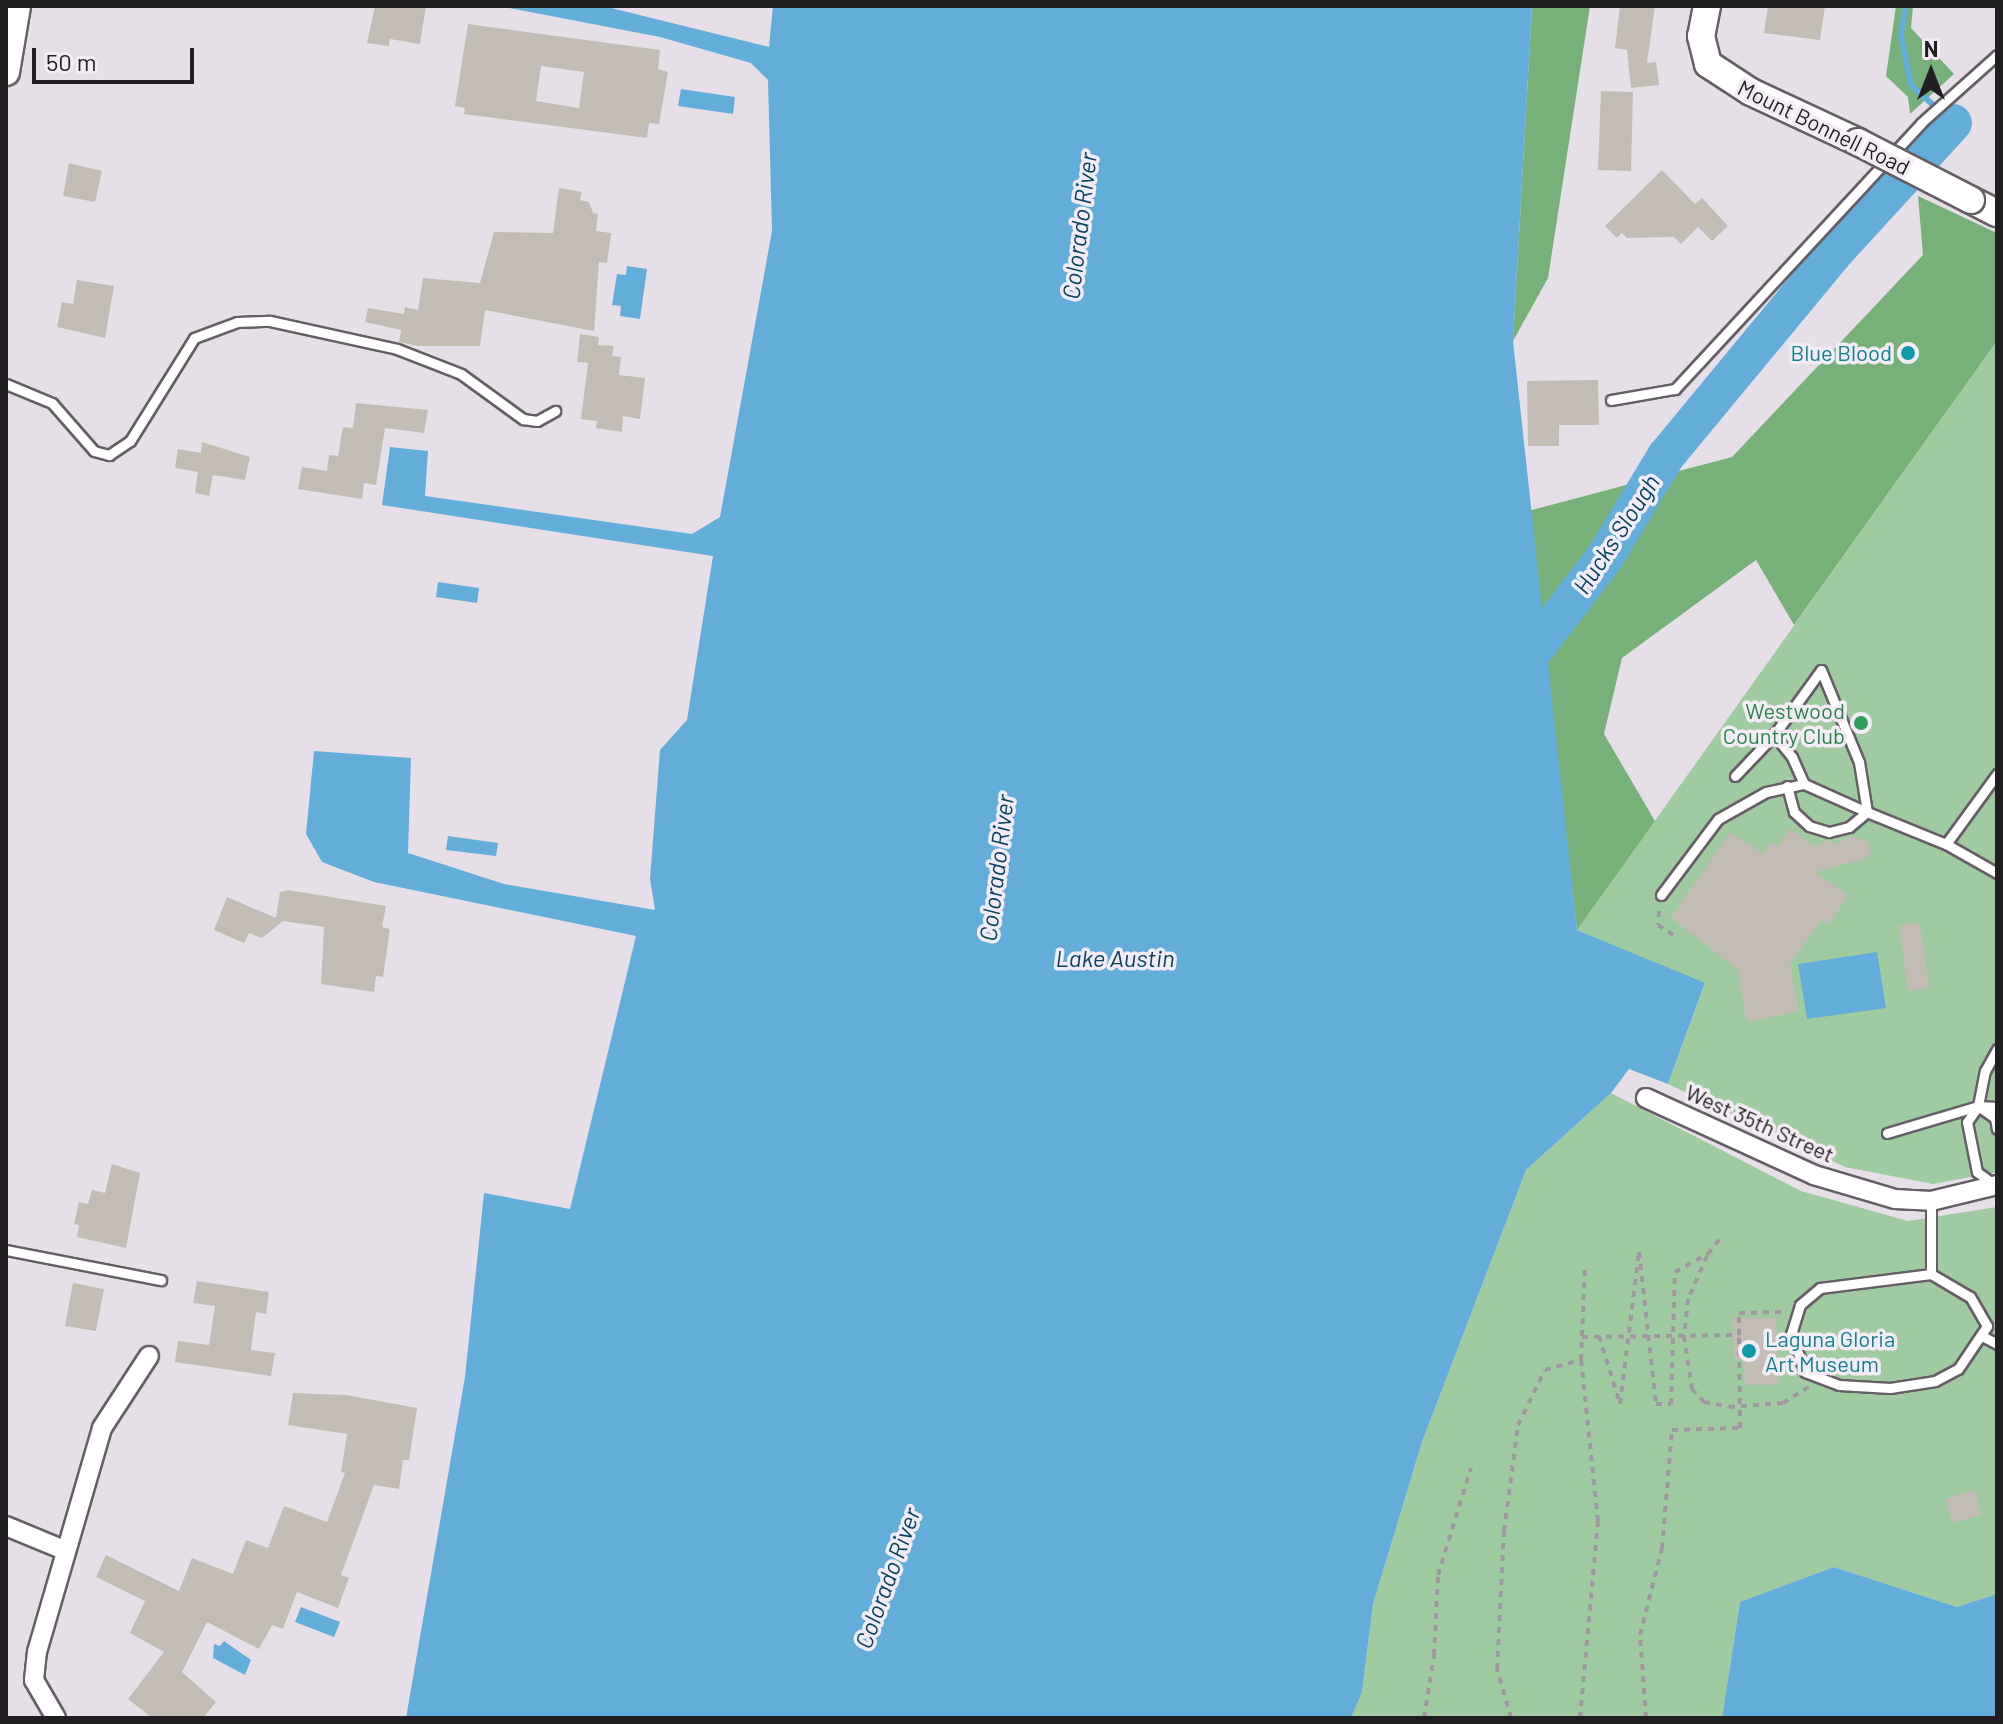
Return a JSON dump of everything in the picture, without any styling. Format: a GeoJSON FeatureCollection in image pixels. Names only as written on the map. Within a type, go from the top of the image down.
{"type":"FeatureCollection","features":[{"type":"Feature","properties":{"kind":"street"},"geometry":{"type":"LineString","coordinates":[[6,72],[17,6]]}},
{"type":"Feature","properties":{"kind":"street","name":"Mount Bonnell Road"},"geometry":{"type":"LineString","coordinates":[[1707,6],[1701,49],[1716,71],[1997,213]]}},
{"type":"Feature","properties":{"kind":"street","name":"West 35th Street"},"geometry":{"type":"LineString","coordinates":[[1646,1098],[1814,1175],[1895,1199],[1931,1201],[1997,1185]]}},
{"type":"Feature","properties":{"kind":"street"},"geometry":{"type":"LineString","coordinates":[[56,1718],[34,1680],[64,1550],[102,1428],[149,1356]]}},
{"type":"Feature","properties":{"kind":"street"},"geometry":{"type":"LineString","coordinates":[[6,1526],[64,1550]]}},
{"type":"Feature","properties":{"kind":"lane"},"geometry":{"type":"LineString","coordinates":[[1611,400],[1675,389],[1921,123],[1997,55]]}},
{"type":"Feature","properties":{"kind":"lane"},"geometry":{"type":"LineString","coordinates":[[6,384],[52,403],[94,451],[109,455],[130,441],[194,338],[237,322],[270,321],[397,349],[461,374],[523,419],[537,421],[555,411]]}},
{"type":"Feature","properties":{"kind":"lane"},"geometry":{"type":"LineString","coordinates":[[1735,776],[1774,735],[1821,670],[1859,762],[1867,812]]}},
{"type":"Feature","properties":{"kind":"lane"},"geometry":{"type":"LineString","coordinates":[[1774,735],[1792,757],[1804,784]]}},
{"type":"Feature","properties":{"kind":"lane"},"geometry":{"type":"LineString","coordinates":[[1946,844],[1997,774]]}},
{"type":"Feature","properties":{"kind":"lane"},"geometry":{"type":"LineString","coordinates":[[1661,895],[1718,819],[1787,786],[1804,784],[1946,844],[1997,873]]}},
{"type":"Feature","properties":{"kind":"lane"},"geometry":{"type":"LineString","coordinates":[[1787,786],[1794,812],[1809,826],[1829,832],[1849,827],[1867,812]]}},
{"type":"Feature","properties":{"kind":"lane"},"geometry":{"type":"LineString","coordinates":[[1997,1049],[1985,1071],[1978,1106],[1967,1122],[1977,1172],[1997,1185]]}},
{"type":"Feature","properties":{"kind":"lane"},"geometry":{"type":"LineString","coordinates":[[1978,1106],[1995,1118],[1997,1129]]}},
{"type":"Feature","properties":{"kind":"lane"},"geometry":{"type":"LineString","coordinates":[[1887,1133],[1978,1106],[1997,1107]]}},
{"type":"Feature","properties":{"kind":"lane"},"geometry":{"type":"LineString","coordinates":[[1931,1201],[1931,1274]]}},
{"type":"Feature","properties":{"kind":"lane"},"geometry":{"type":"LineString","coordinates":[[6,1250],[161,1280]]}},
{"type":"Feature","properties":{"kind":"lane"},"geometry":{"type":"LineString","coordinates":[[1931,1274],[1955,1285],[1976,1304],[1987,1326],[1984,1337],[1958,1369],[1935,1381],[1890,1388],[1817,1380],[1805,1372],[1793,1349],[1796,1312],[1820,1288],[1931,1274]]}},
{"type":"Feature","properties":{"kind":"lane"},"geometry":{"type":"LineString","coordinates":[[1984,1337],[1997,1344]]}},
{"type":"Feature","properties":{"kind":"path"},"geometry":{"type":"LineString","coordinates":[[1659,911],[1658,925],[1675,936]]}},
{"type":"Feature","properties":{"kind":"path"},"geometry":{"type":"LineString","coordinates":[[1723,1235],[1708,1254],[1688,1299],[1684,1336],[1692,1389],[1704,1402],[1740,1407],[1783,1403],[1817,1380]]}},
{"type":"Feature","properties":{"kind":"path"},"geometry":{"type":"LineString","coordinates":[[1599,1336],[1620,1404],[1639,1252],[1656,1404],[1671,1404],[1675,1272],[1708,1254]]}},
{"type":"Feature","properties":{"kind":"path"},"geometry":{"type":"LineString","coordinates":[[1580,1718],[1598,1521],[1581,1360],[1585,1265]]}},
{"type":"Feature","properties":{"kind":"path"},"geometry":{"type":"LineString","coordinates":[[1646,1718],[1640,1635],[1662,1548],[1672,1430],[1740,1428],[1739,1313],[1796,1312]]}},
{"type":"Feature","properties":{"kind":"path"},"geometry":{"type":"LineString","coordinates":[[1582,1337],[1739,1335]]}},
{"type":"Feature","properties":{"kind":"path"},"geometry":{"type":"LineString","coordinates":[[1511,1718],[1497,1669],[1504,1531],[1518,1425],[1545,1370],[1581,1360]]}},
{"type":"Feature","properties":{"kind":"path"},"geometry":{"type":"LineString","coordinates":[[1424,1718],[1437,1630],[1438,1575],[1471,1468]]}},
{"type":"Feature","properties":{"kind":"green space"},"geometry":{"type":"Polygon","coordinates":[[[1532,6],[1590,6],[1548,278],[1513,341],[1532,6]]]}},
{"type":"Feature","properties":{"kind":"green space"},"geometry":{"type":"Polygon","coordinates":[[[1896,6],[1913,6],[1911,28],[1954,74],[1910,114],[1908,97],[1886,76],[1896,6]]]}},
{"type":"Feature","properties":{"kind":"green space"},"geometry":{"type":"Polygon","coordinates":[[[1918,196],[1997,233],[1997,341],[1794,625],[1756,560],[1622,658],[1604,734],[1655,821],[1577,930],[1528,511],[1732,457],[1923,255],[1918,196]]]}},
{"type":"Feature","properties":{"kind":"green space","name":"Westwood Country Club"},"geometry":{"type":"Polygon","coordinates":[[[1997,341],[1997,1172],[1933,1184],[1845,1167],[1668,1084],[1705,984],[1577,930],[1997,341]]]}},
{"type":"Feature","properties":{"kind":"green space"},"geometry":{"type":"Polygon","coordinates":[[[1611,1093],[1801,1191],[1908,1221],[1997,1207],[1997,1594],[1957,1607],[1834,1567],[1740,1602],[1722,1718],[1351,1718],[1362,1692],[1373,1604],[1422,1442],[1526,1170],[1611,1093]]]}},
{"type":"Feature","properties":{"kind":"water","name":"Lake Austin"},"geometry":{"type":"Polygon","coordinates":[[[499,6],[603,6],[769,47],[773,6],[1532,6],[1513,341],[1577,930],[1705,983],[1668,1084],[1629,1069],[1611,1093],[1526,1170],[1422,1442],[1373,1604],[1362,1692],[1351,1718],[406,1718],[465,1377],[484,1193],[570,1209],[636,936],[374,882],[322,862],[306,834],[314,751],[411,758],[408,853],[504,884],[655,910],[650,879],[660,750],[687,720],[713,556],[382,505],[390,447],[428,451],[425,496],[692,534],[720,517],[772,231],[768,80],[751,63],[660,37],[499,6]]]}},
{"type":"Feature","properties":{"kind":"water"},"geometry":{"type":"Polygon","coordinates":[[[681,89],[735,97],[733,114],[678,106],[681,89]]]}},
{"type":"Feature","properties":{"kind":"water"},"geometry":{"type":"Polygon","coordinates":[[[627,266],[647,269],[640,319],[620,316],[621,306],[612,305],[617,274],[626,275],[627,266]]]}},
{"type":"Feature","properties":{"kind":"water"},"geometry":{"type":"Polygon","coordinates":[[[438,582],[479,588],[477,603],[436,597],[438,582]]]}},
{"type":"Feature","properties":{"kind":"water"},"geometry":{"type":"Polygon","coordinates":[[[448,836],[498,843],[496,856],[446,850],[448,836]]]}},
{"type":"Feature","properties":{"kind":"water"},"geometry":{"type":"Polygon","coordinates":[[[1877,952],[1886,1008],[1807,1019],[1798,964],[1877,952]]]}},
{"type":"Feature","properties":{"kind":"water"},"geometry":{"type":"Polygon","coordinates":[[[1834,1567],[1957,1607],[1997,1594],[1997,1718],[1722,1718],[1740,1602],[1834,1567]]]}},
{"type":"Feature","properties":{"kind":"water"},"geometry":{"type":"Polygon","coordinates":[[[301,1607],[340,1622],[334,1637],[295,1622],[301,1607]]]}},
{"type":"Feature","properties":{"kind":"water"},"geometry":{"type":"Polygon","coordinates":[[[224,1641],[251,1660],[245,1675],[213,1658],[214,1644],[220,1646],[224,1641]]]}},
{"type":"Feature","properties":{"kind":"building"},"geometry":{"type":"Polygon","coordinates":[[[375,6],[426,6],[420,44],[390,39],[389,46],[367,43],[375,6]]]}},
{"type":"Feature","properties":{"kind":"building"},"geometry":{"type":"Polygon","coordinates":[[[1620,6],[1655,6],[1647,63],[1656,62],[1659,85],[1631,88],[1627,50],[1615,48],[1620,6]]]}},
{"type":"Feature","properties":{"kind":"building"},"geometry":{"type":"Polygon","coordinates":[[[1768,6],[1825,6],[1820,40],[1764,33],[1768,6]]]}},
{"type":"Feature","properties":{"kind":"building"},"geometry":{"type":"Polygon","coordinates":[[[468,24],[660,50],[658,69],[668,72],[659,124],[649,123],[647,138],[464,114],[465,108],[455,106],[468,24]],[[541,66],[536,101],[579,108],[584,72],[541,66]]]}},
{"type":"Feature","properties":{"kind":"building"},"geometry":{"type":"Polygon","coordinates":[[[1601,91],[1633,92],[1631,171],[1598,170],[1601,91]]]}},
{"type":"Feature","properties":{"kind":"building"},"geometry":{"type":"Polygon","coordinates":[[[69,163],[102,171],[95,202],[63,196],[69,163]]]}},
{"type":"Feature","properties":{"kind":"building"},"geometry":{"type":"Polygon","coordinates":[[[1662,170],[1695,204],[1702,198],[1728,226],[1712,241],[1698,227],[1681,244],[1674,237],[1627,238],[1622,233],[1617,238],[1605,226],[1662,170]]]}},
{"type":"Feature","properties":{"kind":"building"},"geometry":{"type":"Polygon","coordinates":[[[559,188],[582,192],[580,200],[589,202],[593,213],[598,214],[596,231],[611,233],[607,263],[599,262],[594,331],[485,310],[480,346],[418,346],[399,342],[401,330],[365,322],[368,308],[404,314],[405,307],[418,310],[423,278],[480,283],[494,232],[553,233],[559,188]]]}},
{"type":"Feature","properties":{"kind":"building"},"geometry":{"type":"Polygon","coordinates":[[[77,280],[114,286],[105,338],[57,327],[62,302],[73,304],[77,280]]]}},
{"type":"Feature","properties":{"kind":"building"},"geometry":{"type":"Polygon","coordinates":[[[580,334],[599,337],[598,345],[614,346],[612,356],[621,357],[619,375],[645,378],[640,419],[623,416],[622,432],[596,428],[597,421],[581,419],[588,363],[577,362],[580,334]]]}},
{"type":"Feature","properties":{"kind":"building"},"geometry":{"type":"Polygon","coordinates":[[[1598,380],[1599,425],[1559,425],[1559,446],[1528,446],[1527,381],[1598,380]]]}},
{"type":"Feature","properties":{"kind":"building"},"geometry":{"type":"Polygon","coordinates":[[[356,403],[428,410],[424,433],[385,428],[376,485],[364,483],[362,499],[298,489],[302,467],[327,471],[329,455],[338,456],[343,427],[353,428],[356,403]]]}},
{"type":"Feature","properties":{"kind":"building"},"geometry":{"type":"Polygon","coordinates":[[[202,442],[250,457],[245,480],[213,475],[209,496],[195,493],[198,472],[175,468],[178,449],[201,453],[202,442]]]}},
{"type":"Feature","properties":{"kind":"building"},"geometry":{"type":"Polygon","coordinates":[[[1790,829],[1815,847],[1825,840],[1837,844],[1850,836],[1867,841],[1871,851],[1865,859],[1815,872],[1848,895],[1828,925],[1821,920],[1790,964],[1799,1011],[1747,1022],[1737,969],[1671,918],[1730,832],[1763,854],[1771,842],[1778,846],[1790,829]]]}},
{"type":"Feature","properties":{"kind":"building"},"geometry":{"type":"Polygon","coordinates":[[[288,890],[386,906],[382,927],[390,929],[383,977],[376,976],[374,992],[321,984],[324,927],[283,921],[262,938],[249,933],[244,943],[214,930],[227,897],[276,918],[280,892],[288,890]]]}},
{"type":"Feature","properties":{"kind":"building"},"geometry":{"type":"Polygon","coordinates":[[[1920,923],[1929,988],[1908,991],[1899,925],[1920,923]]]}},
{"type":"Feature","properties":{"kind":"building"},"geometry":{"type":"Polygon","coordinates":[[[112,1164],[140,1173],[126,1248],[77,1237],[79,1225],[74,1224],[79,1202],[88,1204],[92,1190],[105,1193],[112,1164]]]}},
{"type":"Feature","properties":{"kind":"building"},"geometry":{"type":"Polygon","coordinates":[[[197,1281],[269,1292],[266,1314],[256,1312],[251,1350],[275,1353],[271,1376],[175,1362],[178,1341],[209,1345],[215,1306],[193,1303],[197,1281]]]}},
{"type":"Feature","properties":{"kind":"building"},"geometry":{"type":"Polygon","coordinates":[[[73,1283],[104,1289],[96,1331],[65,1326],[73,1283]]]}},
{"type":"Feature","properties":{"kind":"building"},"geometry":{"type":"Polygon","coordinates":[[[1733,1318],[1776,1318],[1779,1385],[1745,1385],[1744,1359],[1734,1359],[1733,1318]]]}},
{"type":"Feature","properties":{"kind":"building"},"geometry":{"type":"Polygon","coordinates":[[[293,1393],[346,1395],[417,1408],[409,1460],[403,1460],[399,1489],[374,1485],[341,1575],[349,1578],[338,1608],[297,1592],[283,1629],[272,1625],[259,1649],[207,1622],[182,1672],[216,1702],[203,1718],[152,1718],[128,1699],[164,1652],[130,1633],[145,1601],[96,1577],[106,1555],[179,1591],[192,1558],[233,1574],[246,1540],[268,1548],[284,1506],[327,1522],[345,1473],[341,1472],[347,1434],[288,1425],[293,1393]]]}},
{"type":"Feature","properties":{"kind":"building"},"geometry":{"type":"Polygon","coordinates":[[[1975,1490],[1981,1515],[1952,1523],[1945,1499],[1975,1490]]]}},
{"type":"Feature","properties":{"kind":"waterway","name":"Hucks Slough"},"geometry":{"type":"LineString","coordinates":[[1906,6],[1901,35],[1911,85],[1953,123]]}},
{"type":"Feature","properties":{"kind":"waterway","name":"Hucks Slough"},"geometry":{"type":"LineString","coordinates":[[1507,676],[1521,667],[1605,557],[1666,456],[1832,255],[1953,123]]}},
{"type":"Feature","properties":{"kind":"place","name":"Blue Blood"},"geometry":{"type":"Point","coordinates":[1908,353]}},
{"type":"Feature","properties":{"kind":"place","name":"Westwood Country Club"},"geometry":{"type":"Point","coordinates":[1861,723]}},
{"type":"Feature","properties":{"kind":"place","name":"Laguna Gloria Art Museum"},"geometry":{"type":"Point","coordinates":[1749,1351]}},
{"type":"Feature","properties":{"kind":"water label","name":"Colorado River"},"geometry":{"type":"Point","coordinates":[1079,226]}},
{"type":"Feature","properties":{"kind":"water label","name":"Colorado River"},"geometry":{"type":"Point","coordinates":[996,868]}},
{"type":"Feature","properties":{"kind":"water label","name":"Colorado River"},"geometry":{"type":"Point","coordinates":[887,1578]}}]}
